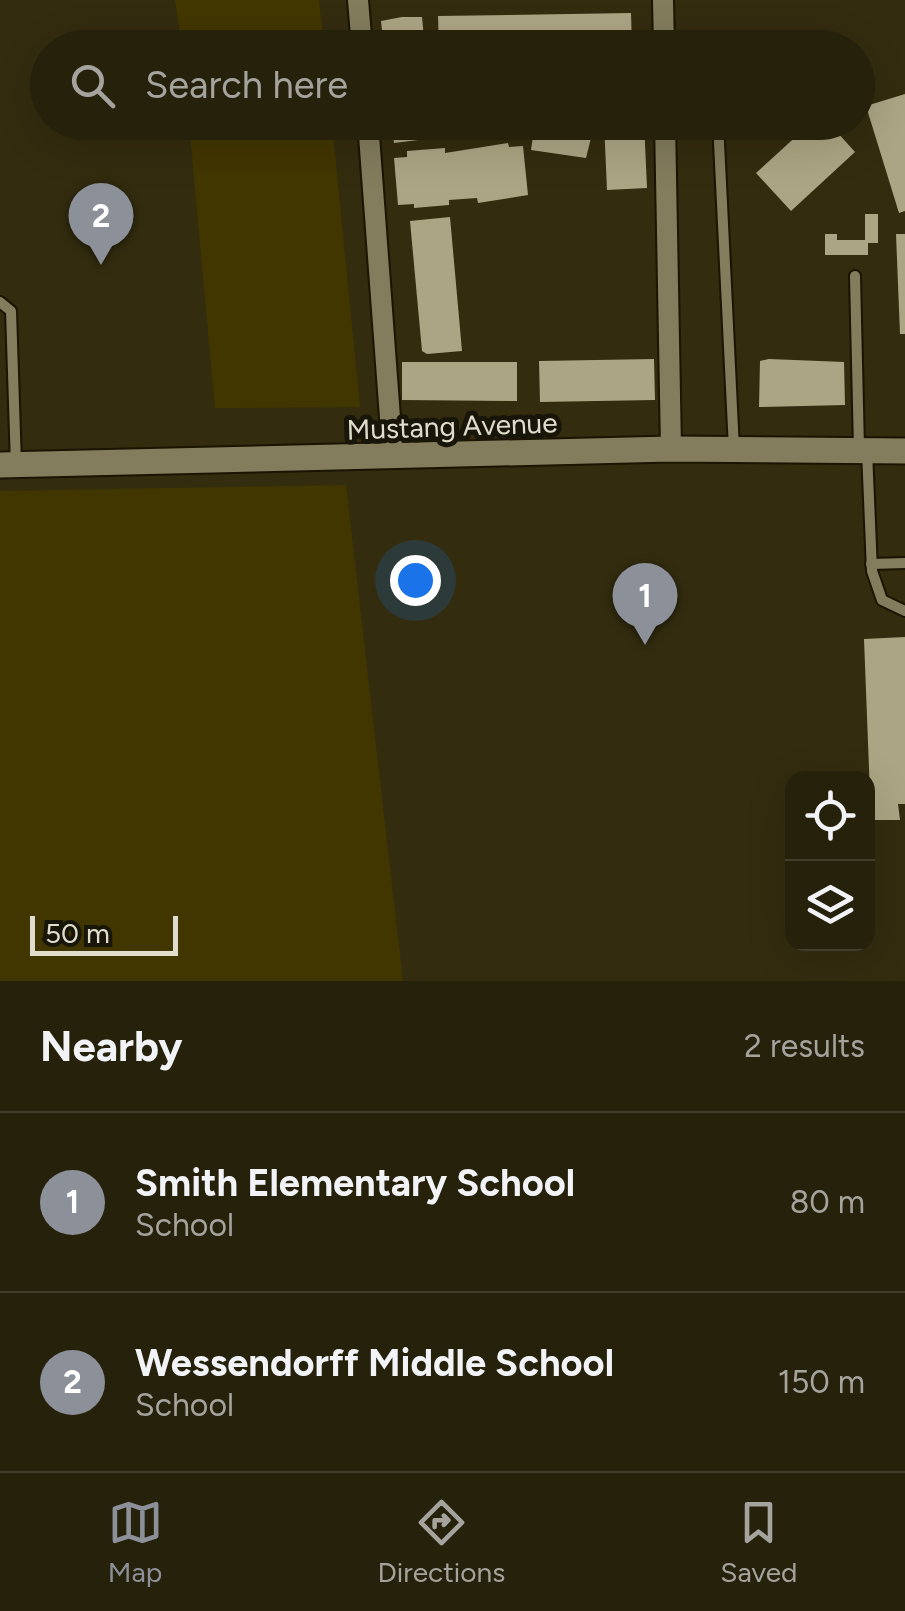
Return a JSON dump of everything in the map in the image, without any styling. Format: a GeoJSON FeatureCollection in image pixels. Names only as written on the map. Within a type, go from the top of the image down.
{"type":"FeatureCollection","features":[{"type":"Feature","properties":{"kind":"street"},"geometry":{"type":"LineString","coordinates":[[358,0],[360,30]]}},
{"type":"Feature","properties":{"kind":"street"},"geometry":{"type":"LineString","coordinates":[[663,0],[664,30]]}},
{"type":"Feature","properties":{"kind":"street"},"geometry":{"type":"LineString","coordinates":[[369,140],[394,458]]}},
{"type":"Feature","properties":{"kind":"street"},"geometry":{"type":"LineString","coordinates":[[665,140],[671,450]]}},
{"type":"Feature","properties":{"kind":"street","name":"Mustang Avenue"},"geometry":{"type":"LineString","coordinates":[[8,465],[671,450],[905,450]]}},
{"type":"Feature","properties":{"kind":"lane"},"geometry":{"type":"LineString","coordinates":[[719,140],[734,450]]}},
{"type":"Feature","properties":{"kind":"lane"},"geometry":{"type":"LineString","coordinates":[[854,276],[872,564],[882,600],[905,611]]}},
{"type":"Feature","properties":{"kind":"lane"},"geometry":{"type":"LineString","coordinates":[[0,302],[11,311],[14,393],[8,465]]}},
{"type":"Feature","properties":{"kind":"lane"},"geometry":{"type":"LineString","coordinates":[[0,394],[14,393]]}},
{"type":"Feature","properties":{"kind":"lane"},"geometry":{"type":"LineString","coordinates":[[872,564],[905,562]]}},
{"type":"Feature","properties":{"kind":"shaded area"},"geometry":{"type":"Polygon","coordinates":[[[175,0],[319,0],[322,30],[179,30],[175,0]]]}},
{"type":"Feature","properties":{"kind":"shaded area"},"geometry":{"type":"Polygon","coordinates":[[[191,140],[334,140],[360,407],[215,408],[191,140]]]}},
{"type":"Feature","properties":{"kind":"shaded area"},"geometry":{"type":"Polygon","coordinates":[[[346,485],[403,981],[0,981],[0,491],[346,485]]]}},
{"type":"Feature","properties":{"kind":"building"},"geometry":{"type":"Polygon","coordinates":[[[631,13],[631,30],[438,30],[438,16],[631,13]]]}},
{"type":"Feature","properties":{"kind":"building"},"geometry":{"type":"Polygon","coordinates":[[[422,17],[423,30],[382,30],[381,21],[422,17]]]}},
{"type":"Feature","properties":{"kind":"building"},"geometry":{"type":"Polygon","coordinates":[[[905,94],[905,211],[899,213],[875,135],[875,103],[905,94]]]}},
{"type":"Feature","properties":{"kind":"building"},"geometry":{"type":"Polygon","coordinates":[[[532,140],[590,140],[586,158],[531,150],[532,140]]]}},
{"type":"Feature","properties":{"kind":"building"},"geometry":{"type":"Polygon","coordinates":[[[605,140],[645,140],[647,188],[607,190],[605,140]]]}},
{"type":"Feature","properties":{"kind":"building"},"geometry":{"type":"Polygon","coordinates":[[[792,140],[844,140],[855,152],[791,211],[756,173],[792,140]]]}},
{"type":"Feature","properties":{"kind":"building"},"geometry":{"type":"Polygon","coordinates":[[[508,143],[509,147],[523,146],[528,195],[478,203],[477,198],[449,200],[449,205],[414,208],[414,204],[398,205],[394,158],[407,157],[407,151],[445,148],[445,153],[508,143]]]}},
{"type":"Feature","properties":{"kind":"building"},"geometry":{"type":"Polygon","coordinates":[[[865,214],[878,214],[878,243],[868,243],[868,255],[825,255],[825,234],[837,234],[837,240],[865,240],[865,214]]]}},
{"type":"Feature","properties":{"kind":"building"},"geometry":{"type":"Polygon","coordinates":[[[450,217],[462,351],[427,354],[422,351],[410,221],[450,217]]]}},
{"type":"Feature","properties":{"kind":"building"},"geometry":{"type":"Polygon","coordinates":[[[896,234],[905,234],[905,334],[900,334],[896,234]]]}},
{"type":"Feature","properties":{"kind":"building"},"geometry":{"type":"Polygon","coordinates":[[[654,359],[655,400],[540,402],[539,361],[654,359]]]}},
{"type":"Feature","properties":{"kind":"building"},"geometry":{"type":"Polygon","coordinates":[[[760,361],[844,362],[845,405],[759,407],[760,361]]]}},
{"type":"Feature","properties":{"kind":"building"},"geometry":{"type":"Polygon","coordinates":[[[402,362],[517,362],[517,401],[402,400],[402,362]]]}},
{"type":"Feature","properties":{"kind":"building"},"geometry":{"type":"Polygon","coordinates":[[[905,637],[905,804],[898,804],[900,820],[875,820],[864,639],[905,637]]]}},
{"type":"Feature","properties":{"kind":"place","name":"Wessendorff Middle School"},"geometry":{"type":"Point","coordinates":[101,265]}},
{"type":"Feature","properties":{"kind":"place","name":"Smith Elementary School"},"geometry":{"type":"Point","coordinates":[645,645]}}]}
